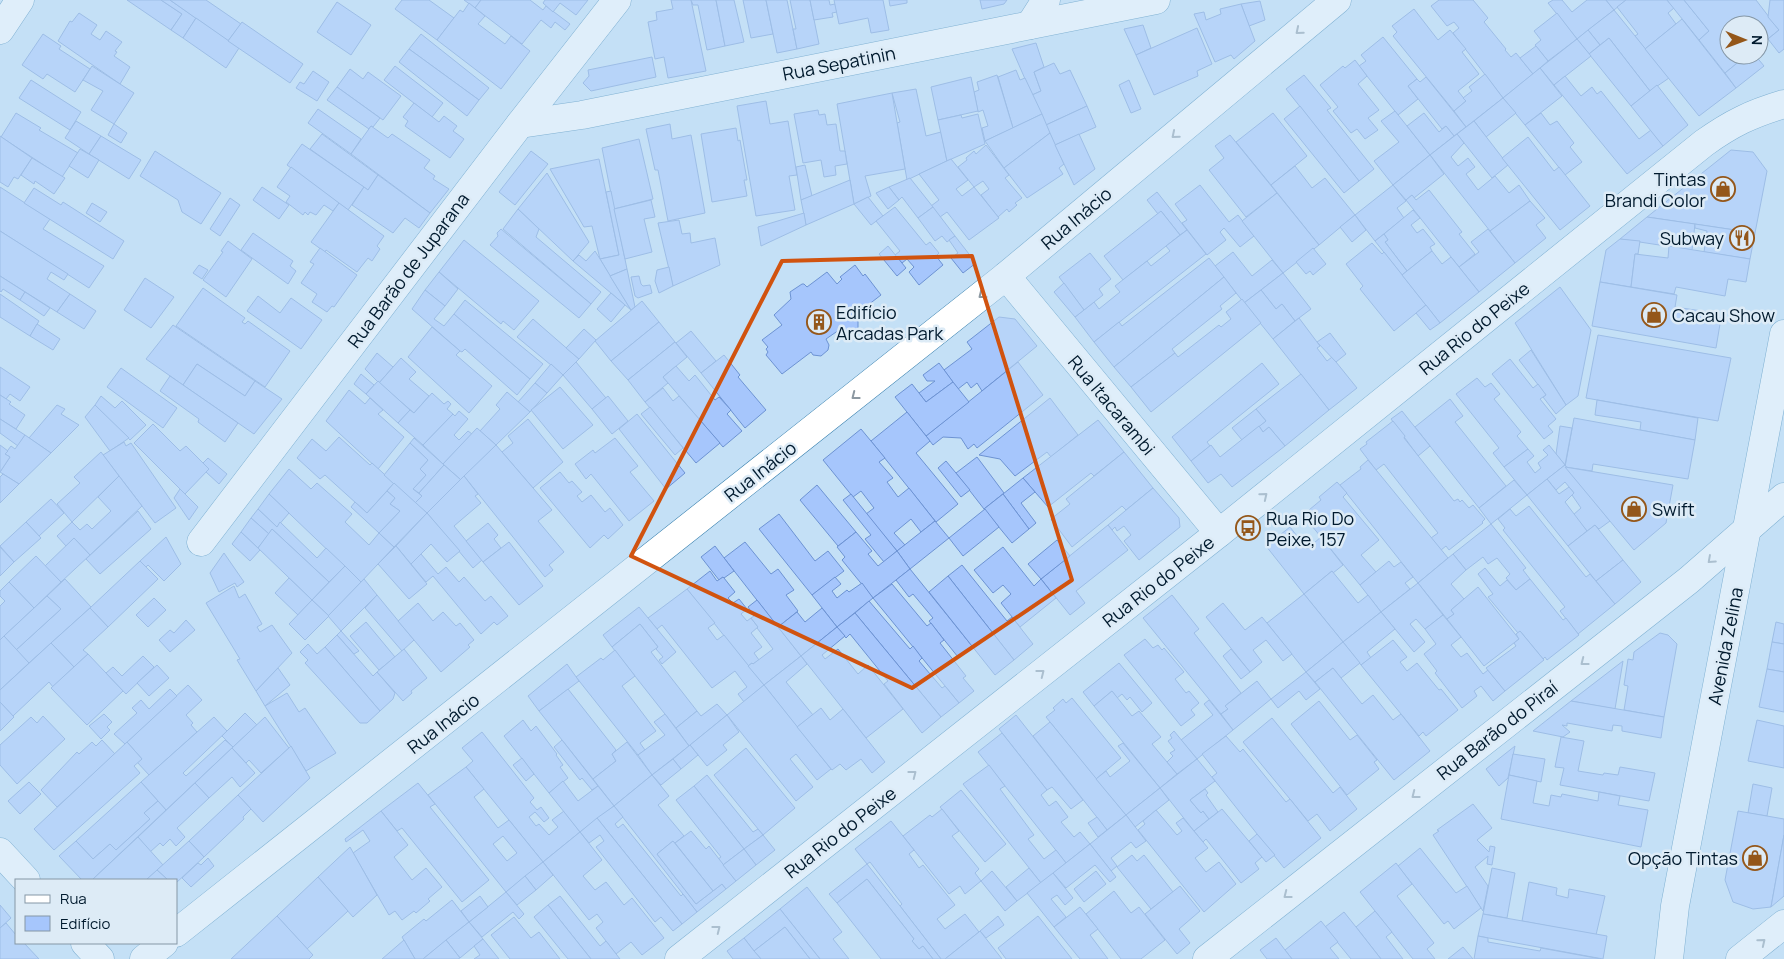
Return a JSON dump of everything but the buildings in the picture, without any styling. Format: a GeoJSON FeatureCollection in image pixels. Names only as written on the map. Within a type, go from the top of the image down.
{"type":"FeatureCollection","features":[{"type":"Feature","properties":{"kind":"street"},"geometry":{"type":"LineString","coordinates":[[0,30],[20,0]]}},
{"type":"Feature","properties":{"kind":"street","name":"Rua Barão de Juparana"},"geometry":{"type":"LineString","coordinates":[[201,542],[520,124],[618,0]]}},
{"type":"Feature","properties":{"kind":"street"},"geometry":{"type":"LineString","coordinates":[[1030,25],[1046,0]]}},
{"type":"Feature","properties":{"kind":"street","name":"Rua Sepatinin"},"geometry":{"type":"LineString","coordinates":[[520,124],[582,115],[1156,0]]}},
{"type":"Feature","properties":{"kind":"street","name":"Rua Inácio"},"geometry":{"type":"LineString","coordinates":[[178,932],[1006,276],[1337,0]]}},
{"type":"Feature","properties":{"kind":"street","name":"Rua Rio do Peixe"},"geometry":{"type":"LineString","coordinates":[[678,959],[1218,533],[1704,143],[1731,124],[1755,113],[1784,104]]}},
{"type":"Feature","properties":{"kind":"street","name":"Rua Itacarambi"},"geometry":{"type":"LineString","coordinates":[[1006,276],[1218,533]]}},
{"type":"Feature","properties":{"kind":"street","name":"Avenida Zelina"},"geometry":{"type":"LineString","coordinates":[[1669,959],[1675,906],[1784,334]]}},
{"type":"Feature","properties":{"kind":"street","name":"Rua Barão do Piraí"},"geometry":{"type":"LineString","coordinates":[[1207,959],[1689,580],[1784,497]]}},
{"type":"Feature","properties":{"kind":"street"},"geometry":{"type":"LineString","coordinates":[[0,852],[25,879]]}},
{"type":"Feature","properties":{"kind":"street"},"geometry":{"type":"LineString","coordinates":[[1740,959],[1784,924]]}},
{"type":"Feature","properties":{"kind":"street"},"geometry":{"type":"LineString","coordinates":[[85,944],[100,959]]}},
{"type":"Feature","properties":{"kind":"street"},"geometry":{"type":"LineString","coordinates":[[144,959],[163,944]]}},
{"type":"Feature","properties":{"kind":"highlighted area"},"geometry":{"type":"Polygon","coordinates":[[[972,256],[1072,580],[912,688],[631,556],[782,261],[972,256]]]}},
{"type":"Feature","properties":{"kind":"place","name":"Tintas Brandi Color"},"geometry":{"type":"Point","coordinates":[1723,189]}},
{"type":"Feature","properties":{"kind":"place","name":"Subway"},"geometry":{"type":"Point","coordinates":[1742,238]}},
{"type":"Feature","properties":{"kind":"place","name":"Cacau Show"},"geometry":{"type":"Point","coordinates":[1654,315]}},
{"type":"Feature","properties":{"kind":"place","name":"Edifício Arcadas Park"},"geometry":{"type":"Point","coordinates":[819,322]}},
{"type":"Feature","properties":{"kind":"place","name":"Swift"},"geometry":{"type":"Point","coordinates":[1634,509]}},
{"type":"Feature","properties":{"kind":"place","name":"Rua Rio Do Peixe, 157"},"geometry":{"type":"Point","coordinates":[1248,528]}},
{"type":"Feature","properties":{"kind":"place","name":"Opção Tintas"},"geometry":{"type":"Point","coordinates":[1755,858]}}]}
